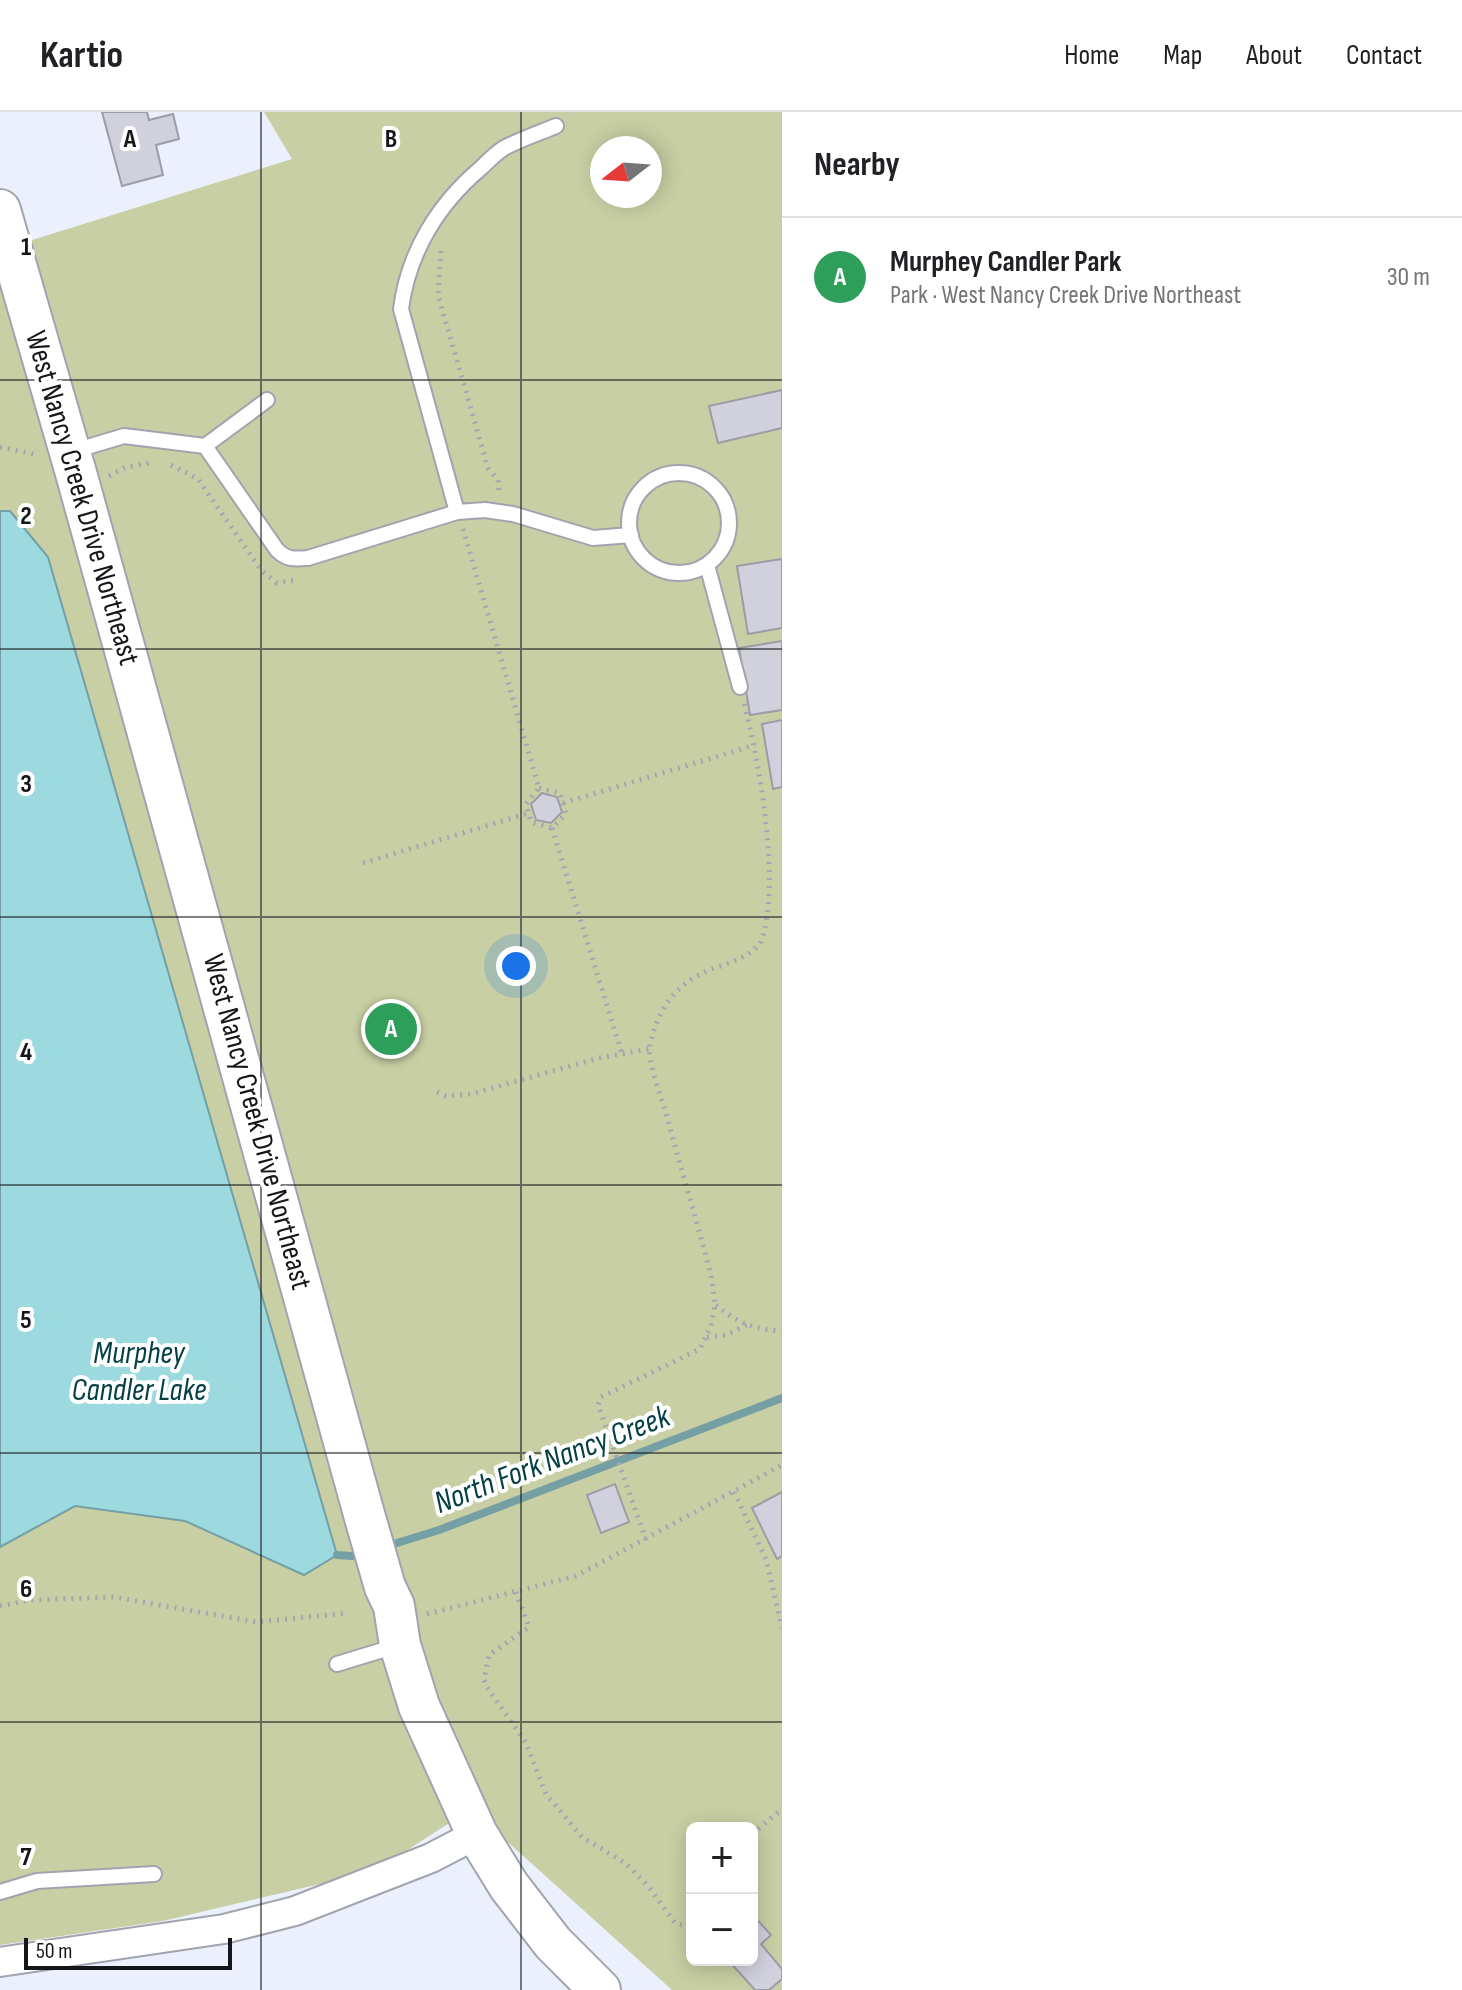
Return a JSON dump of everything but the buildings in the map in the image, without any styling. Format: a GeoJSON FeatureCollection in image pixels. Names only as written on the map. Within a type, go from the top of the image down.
{"type":"FeatureCollection","features":[{"type":"Feature","properties":{"kind":"street","name":"West Nancy Creek Drive Northeast"},"geometry":{"type":"LineString","coordinates":[[0,210],[56,455],[385,1587],[407,1631],[419,1706],[477,1834],[509,1886],[553,1943],[600,1990]]}},
{"type":"Feature","properties":{"kind":"street"},"geometry":{"type":"LineString","coordinates":[[0,1962],[224,1929],[295,1911],[431,1858],[477,1834]]}},
{"type":"Feature","properties":{"kind":"lane"},"geometry":{"type":"LineString","coordinates":[[457,512],[401,309],[404,282],[436,215],[465,181],[502,149],[556,126]]}},
{"type":"Feature","properties":{"kind":"lane"},"geometry":{"type":"LineString","coordinates":[[56,455],[124,436],[205,446],[267,400]]}},
{"type":"Feature","properties":{"kind":"lane"},"geometry":{"type":"LineString","coordinates":[[205,446],[277,550],[284,557],[294,560],[457,512],[485,510],[513,514],[593,538],[631,535]]}},
{"type":"Feature","properties":{"kind":"lane"},"geometry":{"type":"LineString","coordinates":[[684,474],[713,486],[723,499],[729,531],[724,547],[707,565],[682,574],[665,571],[650,564],[638,551],[631,535],[633,504],[653,481],[668,475],[684,474]]}},
{"type":"Feature","properties":{"kind":"lane"},"geometry":{"type":"LineString","coordinates":[[707,565],[740,687]]}},
{"type":"Feature","properties":{"kind":"lane"},"geometry":{"type":"LineString","coordinates":[[337,1664],[407,1631]]}},
{"type":"Feature","properties":{"kind":"lane"},"geometry":{"type":"LineString","coordinates":[[0,1892],[37,1881],[154,1874]]}},
{"type":"Feature","properties":{"kind":"path"},"geometry":{"type":"LineString","coordinates":[[442,245],[438,295],[488,468],[498,480],[500,498]]}},
{"type":"Feature","properties":{"kind":"path"},"geometry":{"type":"LineString","coordinates":[[0,447],[56,455]]}},
{"type":"Feature","properties":{"kind":"path"},"geometry":{"type":"LineString","coordinates":[[457,512],[539,788]]}},
{"type":"Feature","properties":{"kind":"path"},"geometry":{"type":"LineString","coordinates":[[740,687],[774,818]]}},
{"type":"Feature","properties":{"kind":"path"},"geometry":{"type":"LineString","coordinates":[[563,803],[755,745]]}},
{"type":"Feature","properties":{"kind":"path"},"geometry":{"type":"LineString","coordinates":[[539,788],[560,793],[566,814],[552,828]]}},
{"type":"Feature","properties":{"kind":"path"},"geometry":{"type":"LineString","coordinates":[[539,788],[526,804],[531,822],[552,828]]}},
{"type":"Feature","properties":{"kind":"path"},"geometry":{"type":"LineString","coordinates":[[363,863],[529,813]]}},
{"type":"Feature","properties":{"kind":"path"},"geometry":{"type":"LineString","coordinates":[[552,828],[622,1054]]}},
{"type":"Feature","properties":{"kind":"path"},"geometry":{"type":"LineString","coordinates":[[646,1540],[598,1405],[601,1397],[700,1349],[715,1304],[711,1274],[649,1049],[660,1011],[678,989],[694,977],[734,963],[760,944],[774,922],[776,909]]}},
{"type":"Feature","properties":{"kind":"path"},"geometry":{"type":"LineString","coordinates":[[437,1092],[446,1096],[471,1094],[599,1058],[649,1049]]}},
{"type":"Feature","properties":{"kind":"path"},"geometry":{"type":"LineString","coordinates":[[715,1304],[732,1319],[763,1330],[782,1331]]}},
{"type":"Feature","properties":{"kind":"path"},"geometry":{"type":"LineString","coordinates":[[706,1337],[726,1335],[748,1325]]}},
{"type":"Feature","properties":{"kind":"path"},"geometry":{"type":"LineString","coordinates":[[407,1631],[516,1592],[576,1576],[782,1465]]}},
{"type":"Feature","properties":{"kind":"path"},"geometry":{"type":"LineString","coordinates":[[734,1492],[766,1559],[782,1628]]}},
{"type":"Feature","properties":{"kind":"path"},"geometry":{"type":"LineString","coordinates":[[516,1592],[529,1627],[489,1655],[484,1680],[487,1687],[526,1743],[546,1794],[582,1837],[625,1863],[649,1887],[675,1923],[686,1926]]}},
{"type":"Feature","properties":{"kind":"path"},"geometry":{"type":"LineString","coordinates":[[0,1606],[30,1600],[114,1597],[256,1622],[347,1613]]}},
{"type":"Feature","properties":{"kind":"path"},"geometry":{"type":"LineString","coordinates":[[758,1829],[782,1809]]}},
{"type":"Feature","properties":{"kind":"green space"},"geometry":{"type":"Polygon","coordinates":[[[264,112],[782,112],[782,1990],[672,1990],[471,1809],[375,1871],[163,1921],[0,1945],[0,250],[292,159],[264,112]]]}},
{"type":"Feature","properties":{"kind":"water","name":"Murphey Candler Lake"},"geometry":{"type":"Polygon","coordinates":[[[0,511],[10,511],[48,557],[337,1555],[304,1575],[185,1521],[75,1506],[0,1547],[0,511]]]}},
{"type":"Feature","properties":{"kind":"waterway","name":"North Fork Nancy Creek"},"geometry":{"type":"LineString","coordinates":[[384,1547],[439,1530],[782,1398]]}},
{"type":"Feature","properties":{"kind":"waterway","name":"North Fork Nancy Creek"},"geometry":{"type":"LineString","coordinates":[[337,1555],[363,1553]]}},
{"type":"Feature","properties":{"kind":"place","name":"Murphey Candler Park"},"geometry":{"type":"Point","coordinates":[391,1029]}}]}
